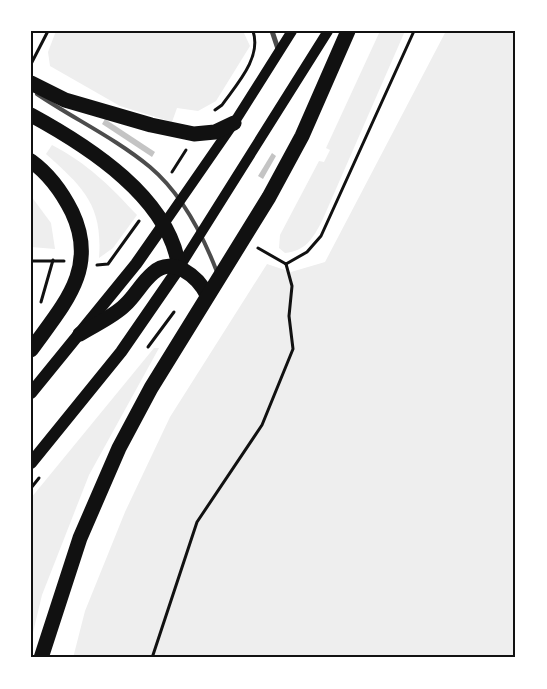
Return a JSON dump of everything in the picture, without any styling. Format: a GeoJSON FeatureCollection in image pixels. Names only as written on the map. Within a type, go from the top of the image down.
{"type":"FeatureCollection","features":[{"type":"Feature","properties":{"kind":"highway"},"geometry":{"type":"LineString","coordinates":[[42,658],[63,585],[100,489],[151,388],[269,197],[302,136],[348,31]]}},
{"type":"Feature","properties":{"kind":"highway"},"geometry":{"type":"LineString","coordinates":[[31,84],[65,100],[185,132],[204,134],[215,132],[234,123]]}},
{"type":"Feature","properties":{"kind":"highway"},"geometry":{"type":"LineString","coordinates":[[31,115],[98,154],[143,198],[164,224],[174,246],[179,268]]}},
{"type":"Feature","properties":{"kind":"highway"},"geometry":{"type":"LineString","coordinates":[[31,161],[65,197],[79,229],[83,248],[74,285],[31,350]]}},
{"type":"Feature","properties":{"kind":"highway"},"geometry":{"type":"LineString","coordinates":[[80,334],[125,306],[153,273],[169,266],[179,268],[196,277],[207,296]]}},
{"type":"Feature","properties":{"kind":"main road"},"geometry":{"type":"LineString","coordinates":[[31,393],[136,264],[234,123],[292,31]]}},
{"type":"Feature","properties":{"kind":"main road"},"geometry":{"type":"LineString","coordinates":[[31,463],[121,352],[179,268],[328,31]]}},
{"type":"Feature","properties":{"kind":"street"},"geometry":{"type":"LineString","coordinates":[[272,31],[279,52]]}},
{"type":"Feature","properties":{"kind":"lane"},"geometry":{"type":"LineString","coordinates":[[31,90],[130,152],[152,168],[180,200],[201,234],[219,277]]}},
{"type":"Feature","properties":{"kind":"path"},"geometry":{"type":"LineString","coordinates":[[31,64],[48,31]]}},
{"type":"Feature","properties":{"kind":"path"},"geometry":{"type":"LineString","coordinates":[[210,113],[222,105],[254,54],[256,38],[253,31]]}},
{"type":"Feature","properties":{"kind":"path"},"geometry":{"type":"LineString","coordinates":[[286,264],[307,252],[321,236],[414,31]]}},
{"type":"Feature","properties":{"kind":"path"},"geometry":{"type":"LineString","coordinates":[[174,168],[190,145]]}},
{"type":"Feature","properties":{"kind":"path"},"geometry":{"type":"LineString","coordinates":[[100,265],[108,264],[141,218]]}},
{"type":"Feature","properties":{"kind":"path"},"geometry":{"type":"LineString","coordinates":[[152,658],[197,522],[262,425],[293,348],[290,324],[292,286],[286,264],[264,252]]}},
{"type":"Feature","properties":{"kind":"path"},"geometry":{"type":"LineString","coordinates":[[31,261],[53,260],[40,304]]}},
{"type":"Feature","properties":{"kind":"shaded area"},"geometry":{"type":"Polygon","coordinates":[[[56,31],[243,31],[250,46],[216,101],[198,111],[177,108],[172,122],[120,106],[50,66],[48,52],[56,31]]]}},
{"type":"Feature","properties":{"kind":"shaded area"},"geometry":{"type":"Polygon","coordinates":[[[380,31],[405,31],[319,227],[308,243],[298,250],[285,253],[279,248],[280,235],[319,161],[324,162],[330,150],[326,148],[380,31]]]}},
{"type":"Feature","properties":{"kind":"shaded area"},"geometry":{"type":"Polygon","coordinates":[[[446,31],[516,31],[516,658],[73,658],[85,611],[125,512],[170,417],[267,264],[291,272],[325,262],[446,31]]]}},
{"type":"Feature","properties":{"kind":"shaded area"},"geometry":{"type":"Polygon","coordinates":[[[52,145],[76,159],[98,176],[137,215],[113,248],[99,258],[98,224],[94,211],[80,187],[46,154],[52,145]]]}},
{"type":"Feature","properties":{"kind":"shaded area"},"geometry":{"type":"Polygon","coordinates":[[[31,196],[51,223],[55,249],[31,247],[31,196]]]}},
{"type":"Feature","properties":{"kind":"shaded area"},"geometry":{"type":"Polygon","coordinates":[[[154,348],[159,348],[89,475],[42,595],[31,641],[31,498],[154,348]]]}},
{"type":"Feature","properties":{"kind":"building"},"geometry":{"type":"Polygon","coordinates":[[[105,119],[155,152],[152,157],[102,124],[105,119]]]}},
{"type":"Feature","properties":{"kind":"building"},"geometry":{"type":"Polygon","coordinates":[[[272,153],[276,156],[263,179],[258,176],[272,153]]]}}]}
